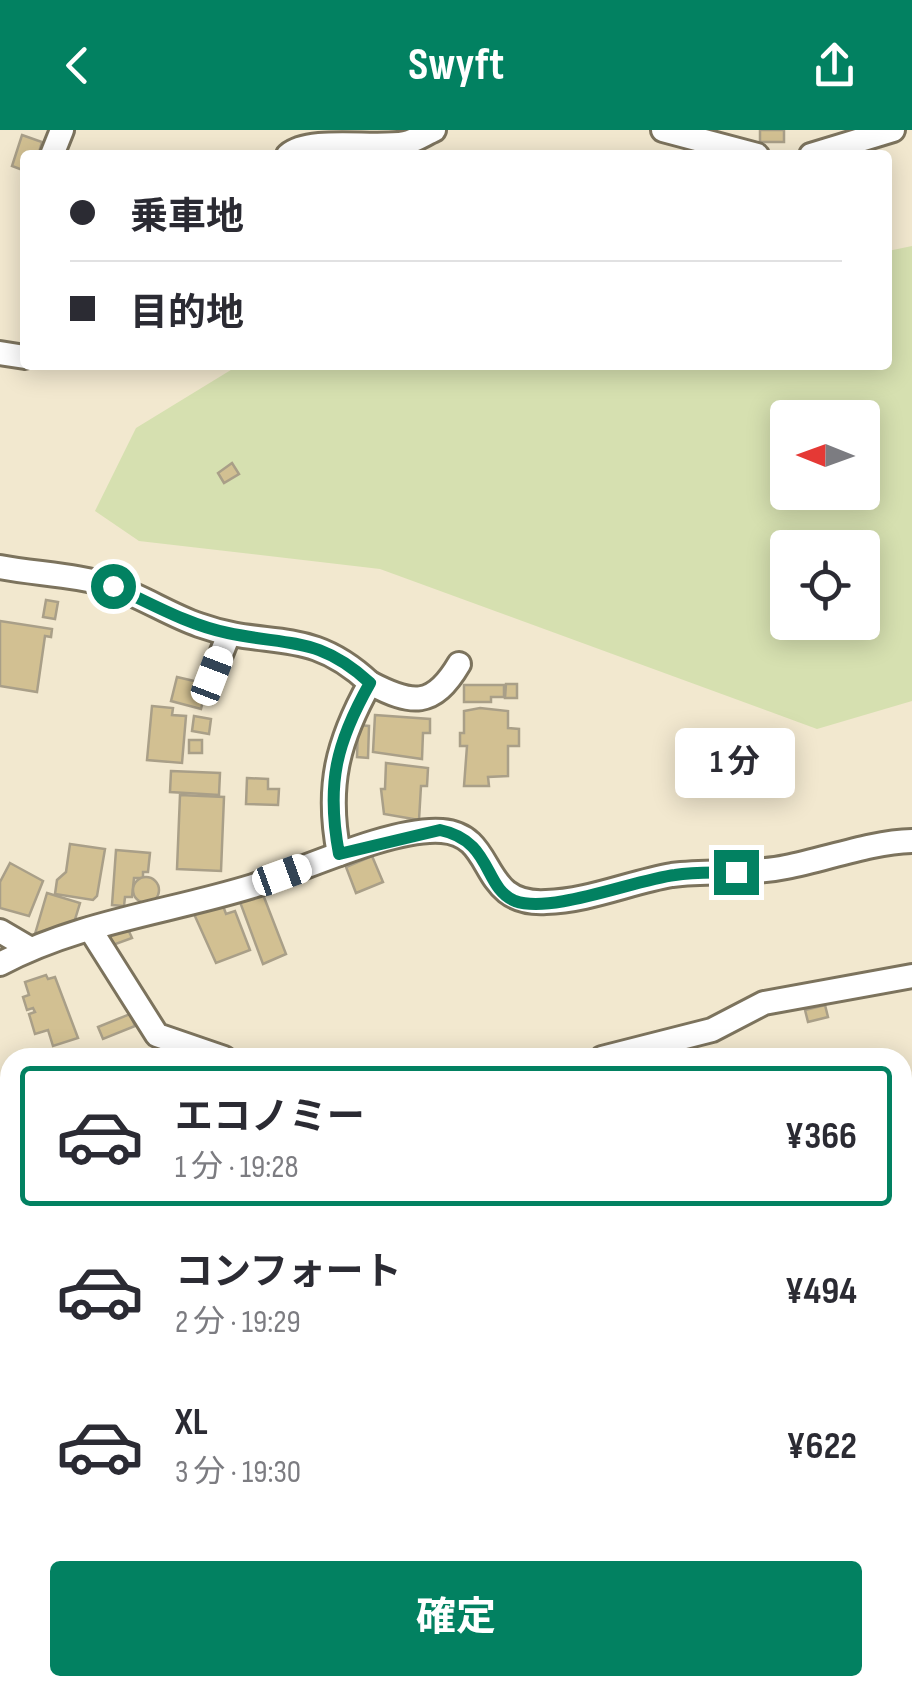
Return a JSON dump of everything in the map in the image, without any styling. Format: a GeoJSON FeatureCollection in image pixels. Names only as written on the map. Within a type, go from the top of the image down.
{"type":"FeatureCollection","features":[{"type":"Feature","properties":{"kind":"street"},"geometry":{"type":"LineString","coordinates":[[308,150],[406,142],[434,130]]}},
{"type":"Feature","properties":{"kind":"street"},"geometry":{"type":"LineString","coordinates":[[663,130],[739,150]]}},
{"type":"Feature","properties":{"kind":"street"},"geometry":{"type":"LineString","coordinates":[[826,150],[892,130]]}},
{"type":"Feature","properties":{"kind":"street"},"geometry":{"type":"LineString","coordinates":[[0,568],[113,586],[228,634],[302,641],[332,653],[370,683],[406,698],[442,692],[459,664]]}},
{"type":"Feature","properties":{"kind":"street"},"geometry":{"type":"LineString","coordinates":[[212,676],[228,634]]}},
{"type":"Feature","properties":{"kind":"street"},"geometry":{"type":"LineString","coordinates":[[339,854],[332,819],[340,739],[370,683]]}},
{"type":"Feature","properties":{"kind":"street"},"geometry":{"type":"LineString","coordinates":[[0,964],[30,948],[90,929],[253,886],[339,854],[440,830],[471,842],[502,889],[514,900],[548,902],[658,878],[768,871],[912,841]]}},
{"type":"Feature","properties":{"kind":"street"},"geometry":{"type":"LineString","coordinates":[[90,929],[157,1035],[195,1048]]}},
{"type":"Feature","properties":{"kind":"street"},"geometry":{"type":"LineString","coordinates":[[0,931],[30,948]]}},
{"type":"Feature","properties":{"kind":"street"},"geometry":{"type":"LineString","coordinates":[[641,1048],[712,1030],[764,1003],[912,976]]}},
{"type":"Feature","properties":{"kind":"green space"},"geometry":{"type":"Polygon","coordinates":[[[912,246],[912,701],[817,729],[380,569],[139,541],[95,511],[136,428],[231,370],[892,370],[892,250],[912,246]]]}},
{"type":"Feature","properties":{"kind":"building"},"geometry":{"type":"Polygon","coordinates":[[[760,130],[784,130],[784,142],[760,142],[760,130]]]}},
{"type":"Feature","properties":{"kind":"building"},"geometry":{"type":"Polygon","coordinates":[[[22,135],[42,142],[40,150],[20,150],[20,169],[12,166],[22,135]]]}},
{"type":"Feature","properties":{"kind":"building"},"geometry":{"type":"Polygon","coordinates":[[[232,463],[239,474],[224,483],[218,473],[232,463]]]}},
{"type":"Feature","properties":{"kind":"building"},"geometry":{"type":"Polygon","coordinates":[[[46,600],[58,602],[55,619],[43,617],[46,600]]]}},
{"type":"Feature","properties":{"kind":"building"},"geometry":{"type":"Polygon","coordinates":[[[0,621],[52,629],[51,637],[45,636],[37,692],[0,686],[0,621]]]}},
{"type":"Feature","properties":{"kind":"building"},"geometry":{"type":"Polygon","coordinates":[[[177,677],[207,684],[201,709],[171,701],[177,677]]]}},
{"type":"Feature","properties":{"kind":"building"},"geometry":{"type":"Polygon","coordinates":[[[506,684],[517,684],[517,698],[505,698],[506,684]]]}},
{"type":"Feature","properties":{"kind":"building"},"geometry":{"type":"Polygon","coordinates":[[[464,685],[504,685],[504,697],[491,697],[491,702],[464,702],[464,685]]]}},
{"type":"Feature","properties":{"kind":"building"},"geometry":{"type":"Polygon","coordinates":[[[152,706],[173,708],[172,715],[186,716],[182,763],[147,760],[152,706]]]}},
{"type":"Feature","properties":{"kind":"building"},"geometry":{"type":"Polygon","coordinates":[[[464,711],[508,711],[508,728],[519,729],[519,746],[508,746],[508,776],[488,777],[489,786],[464,786],[467,746],[460,746],[460,733],[464,733],[464,711]]]}},
{"type":"Feature","properties":{"kind":"building"},"geometry":{"type":"Polygon","coordinates":[[[375,715],[430,719],[430,733],[423,733],[422,759],[373,752],[375,715]]]}},
{"type":"Feature","properties":{"kind":"building"},"geometry":{"type":"Polygon","coordinates":[[[194,716],[211,719],[209,734],[192,731],[194,716]]]}},
{"type":"Feature","properties":{"kind":"building"},"geometry":{"type":"Polygon","coordinates":[[[358,725],[369,726],[368,758],[357,757],[358,725]]]}},
{"type":"Feature","properties":{"kind":"building"},"geometry":{"type":"Polygon","coordinates":[[[189,740],[202,740],[202,753],[189,753],[189,740]]]}},
{"type":"Feature","properties":{"kind":"building"},"geometry":{"type":"Polygon","coordinates":[[[386,763],[428,768],[427,786],[421,786],[419,820],[384,814],[381,789],[385,789],[386,763]]]}},
{"type":"Feature","properties":{"kind":"building"},"geometry":{"type":"Polygon","coordinates":[[[171,771],[220,773],[219,795],[170,792],[171,771]]]}},
{"type":"Feature","properties":{"kind":"building"},"geometry":{"type":"Polygon","coordinates":[[[247,778],[268,779],[268,789],[279,789],[278,805],[246,804],[247,778]]]}},
{"type":"Feature","properties":{"kind":"building"},"geometry":{"type":"Polygon","coordinates":[[[180,795],[224,797],[221,871],[177,869],[180,795]]]}},
{"type":"Feature","properties":{"kind":"building"},"geometry":{"type":"Polygon","coordinates":[[[70,844],[105,849],[93,900],[55,894],[57,880],[66,872],[70,844]]]}},
{"type":"Feature","properties":{"kind":"building"},"geometry":{"type":"Polygon","coordinates":[[[116,850],[150,853],[148,872],[143,872],[143,878],[134,878],[132,897],[125,897],[124,906],[112,905],[116,850]]]}},
{"type":"Feature","properties":{"kind":"building"},"geometry":{"type":"Polygon","coordinates":[[[372,856],[383,882],[356,893],[346,867],[372,856]]]}},
{"type":"Feature","properties":{"kind":"building"},"geometry":{"type":"Polygon","coordinates":[[[10,863],[43,881],[29,916],[0,908],[0,882],[10,863]]]}},
{"type":"Feature","properties":{"kind":"building"},"geometry":{"type":"Polygon","coordinates":[[[146,877],[155,881],[159,890],[155,899],[146,903],[137,899],[133,890],[137,881],[146,877]]]}},
{"type":"Feature","properties":{"kind":"building"},"geometry":{"type":"Polygon","coordinates":[[[262,892],[286,954],[263,964],[240,902],[262,892]]]}},
{"type":"Feature","properties":{"kind":"building"},"geometry":{"type":"Polygon","coordinates":[[[47,893],[80,903],[73,926],[35,934],[47,893]]]}},
{"type":"Feature","properties":{"kind":"building"},"geometry":{"type":"Polygon","coordinates":[[[222,903],[226,914],[235,911],[250,950],[216,963],[194,914],[222,903]]]}},
{"type":"Feature","properties":{"kind":"building"},"geometry":{"type":"Polygon","coordinates":[[[127,927],[132,938],[113,945],[109,934],[127,927]]]}},
{"type":"Feature","properties":{"kind":"building"},"geometry":{"type":"Polygon","coordinates":[[[46,975],[48,979],[55,977],[78,1038],[53,1046],[48,1030],[35,1034],[29,1014],[35,1012],[33,1008],[27,1010],[23,997],[29,995],[25,982],[46,975]]]}},
{"type":"Feature","properties":{"kind":"building"},"geometry":{"type":"Polygon","coordinates":[[[825,1005],[828,1017],[808,1022],[805,1010],[825,1005]]]}},
{"type":"Feature","properties":{"kind":"building"},"geometry":{"type":"Polygon","coordinates":[[[130,1014],[135,1026],[103,1039],[98,1027],[130,1014]]]}},
{"type":"Feature","properties":{"kind":"route"},"geometry":{"type":"LineString","coordinates":[[113,586],[198,625],[228,634],[302,641],[332,653],[370,683],[340,739],[332,819],[339,854],[440,830],[471,842],[502,889],[514,900],[548,902],[679,874],[736,872]]}}]}
